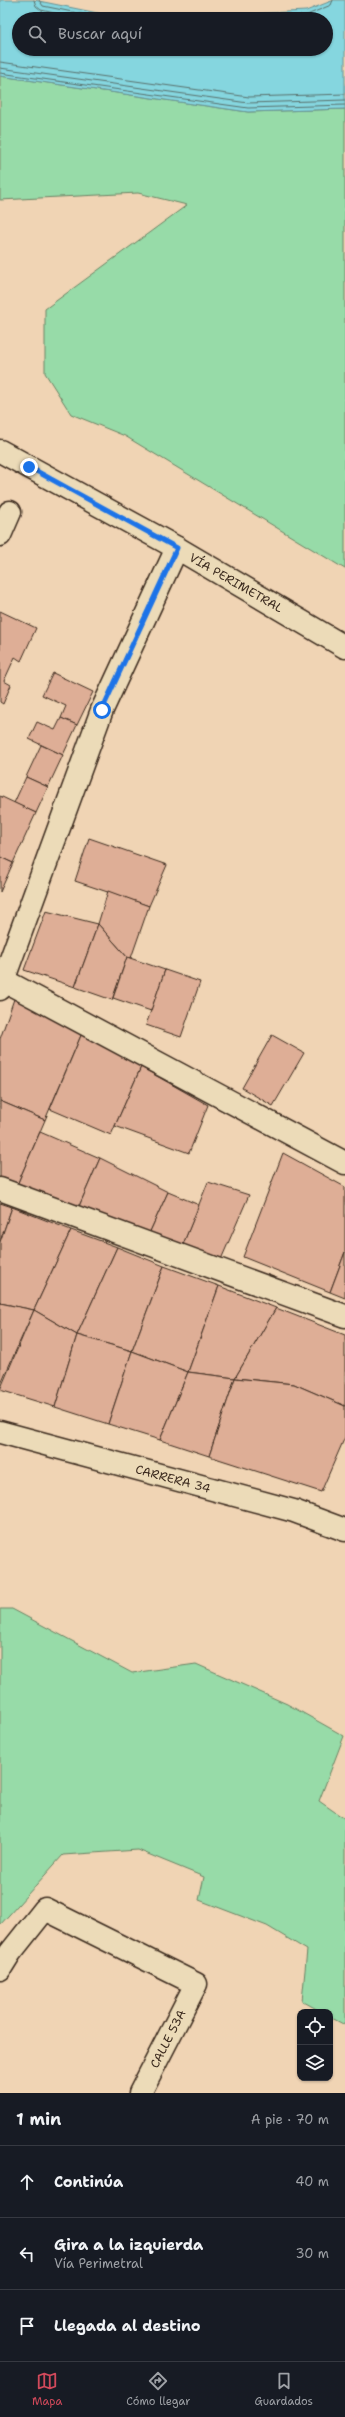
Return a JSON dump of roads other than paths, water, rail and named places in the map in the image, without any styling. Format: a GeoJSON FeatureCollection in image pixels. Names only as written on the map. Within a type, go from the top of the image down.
{"type":"FeatureCollection","features":[{"type":"Feature","properties":{"kind":"street","name":"VÍA PERIMETRAL"},"geometry":{"type":"LineString","coordinates":[[0,451],[177,548],[345,647]]}},
{"type":"Feature","properties":{"kind":"street"},"geometry":{"type":"LineString","coordinates":[[0,535],[10,512]]}},
{"type":"Feature","properties":{"kind":"street"},"geometry":{"type":"LineString","coordinates":[[177,548],[102,710],[6,955],[2,985],[345,1162]]}},
{"type":"Feature","properties":{"kind":"street"},"geometry":{"type":"LineString","coordinates":[[0,1189],[345,1316]]}},
{"type":"Feature","properties":{"kind":"street","name":"CARRERA 34"},"geometry":{"type":"LineString","coordinates":[[0,1432],[294,1511],[345,1530]]}},
{"type":"Feature","properties":{"kind":"street","name":"CALLE 53A"},"geometry":{"type":"LineString","coordinates":[[0,1969],[10,1953],[45,1909],[196,1984],[140,2093]]}},
{"type":"Feature","properties":{"kind":"water"},"geometry":{"type":"Polygon","coordinates":[[[0,0],[34,0],[93,12],[12,12],[12,56],[333,56],[333,12],[286,12],[306,11],[334,0],[345,0],[345,109],[248,112],[0,76],[0,0]]]}}]}
